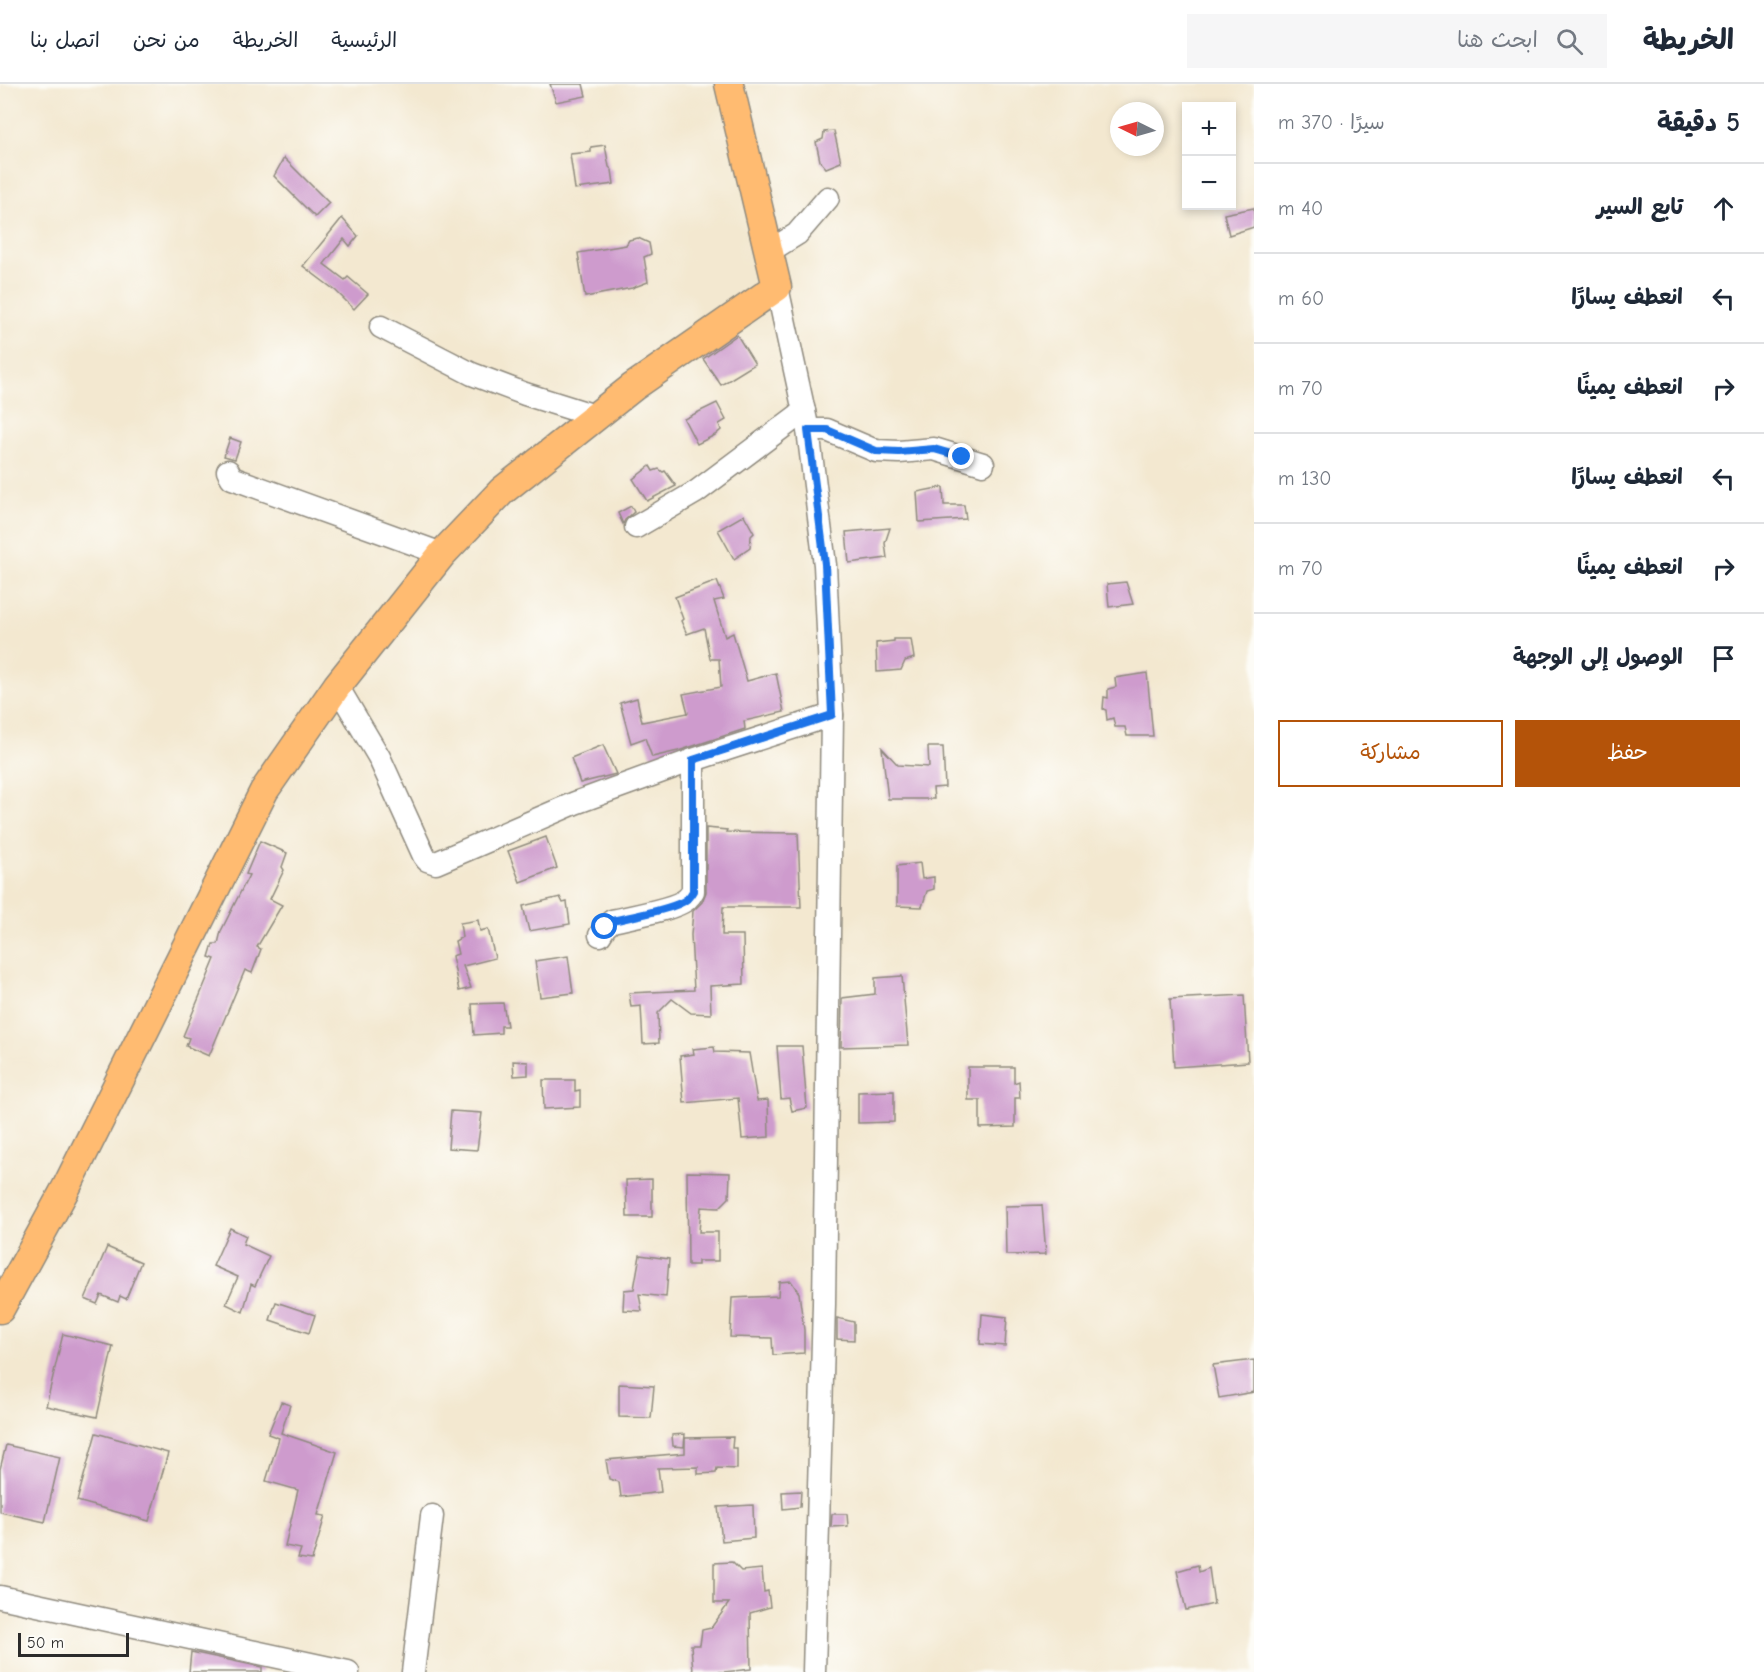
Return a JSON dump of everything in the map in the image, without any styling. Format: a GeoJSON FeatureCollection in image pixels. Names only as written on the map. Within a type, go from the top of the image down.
{"type":"FeatureCollection","features":[{"type":"Feature","properties":{"kind":"main road"},"geometry":{"type":"LineString","coordinates":[[0,1309],[66,1188],[264,791],[337,686],[442,554],[502,491],[643,380],[777,287],[729,84]]}},
{"type":"Feature","properties":{"kind":"street"},"geometry":{"type":"LineString","coordinates":[[768,252],[796,234],[828,198]]}},
{"type":"Feature","properties":{"kind":"street"},"geometry":{"type":"LineString","coordinates":[[777,287],[806,421],[825,564],[832,715],[824,1292],[814,1672]]}},
{"type":"Feature","properties":{"kind":"street"},"geometry":{"type":"LineString","coordinates":[[381,327],[472,374],[595,417]]}},
{"type":"Feature","properties":{"kind":"street"},"geometry":{"type":"LineString","coordinates":[[806,421],[876,451],[934,449],[983,464]]}},
{"type":"Feature","properties":{"kind":"street"},"geometry":{"type":"LineString","coordinates":[[636,527],[696,492],[806,421]]}},
{"type":"Feature","properties":{"kind":"street"},"geometry":{"type":"LineString","coordinates":[[228,471],[232,478],[442,554]]}},
{"type":"Feature","properties":{"kind":"street"},"geometry":{"type":"LineString","coordinates":[[337,686],[379,758],[424,856],[432,863],[440,863],[575,803],[693,760],[832,715]]}},
{"type":"Feature","properties":{"kind":"street"},"geometry":{"type":"LineString","coordinates":[[600,935],[612,921],[667,907],[686,901],[690,897],[693,891],[693,760]]}},
{"type":"Feature","properties":{"kind":"street"},"geometry":{"type":"LineString","coordinates":[[413,1672],[432,1516]]}},
{"type":"Feature","properties":{"kind":"street"},"geometry":{"type":"LineString","coordinates":[[0,1597],[348,1672]]}},
{"type":"Feature","properties":{"kind":"building"},"geometry":{"type":"Polygon","coordinates":[[[550,84],[583,84],[586,96],[556,102],[550,84]]]}},
{"type":"Feature","properties":{"kind":"building"},"geometry":{"type":"Polygon","coordinates":[[[834,131],[841,162],[826,168],[820,161],[816,142],[823,139],[824,132],[834,131]]]}},
{"type":"Feature","properties":{"kind":"building"},"geometry":{"type":"Polygon","coordinates":[[[605,145],[614,184],[575,189],[570,154],[591,152],[591,147],[605,145]]]}},
{"type":"Feature","properties":{"kind":"building"},"geometry":{"type":"Polygon","coordinates":[[[284,158],[329,203],[315,217],[274,176],[284,158]]]}},
{"type":"Feature","properties":{"kind":"building"},"geometry":{"type":"Polygon","coordinates":[[[1254,208],[1254,227],[1229,235],[1224,214],[1254,208]]]}},
{"type":"Feature","properties":{"kind":"building"},"geometry":{"type":"Polygon","coordinates":[[[342,218],[358,236],[350,246],[344,239],[324,264],[345,280],[348,277],[368,294],[354,309],[336,291],[303,266],[342,218]]]}},
{"type":"Feature","properties":{"kind":"building"},"geometry":{"type":"Polygon","coordinates":[[[638,238],[649,243],[651,254],[644,257],[648,282],[632,288],[585,297],[578,253],[626,245],[629,240],[638,238]]]}},
{"type":"Feature","properties":{"kind":"building"},"geometry":{"type":"Polygon","coordinates":[[[737,335],[755,364],[721,385],[703,359],[737,335]]]}},
{"type":"Feature","properties":{"kind":"building"},"geometry":{"type":"Polygon","coordinates":[[[717,403],[726,420],[719,424],[721,430],[715,435],[697,444],[684,419],[717,403]]]}},
{"type":"Feature","properties":{"kind":"building"},"geometry":{"type":"Polygon","coordinates":[[[230,438],[241,442],[235,459],[224,456],[230,438]]]}},
{"type":"Feature","properties":{"kind":"building"},"geometry":{"type":"Polygon","coordinates":[[[650,466],[653,471],[659,469],[665,471],[676,486],[647,501],[633,479],[650,466]]]}},
{"type":"Feature","properties":{"kind":"building"},"geometry":{"type":"Polygon","coordinates":[[[943,487],[944,505],[964,505],[966,519],[919,522],[917,492],[943,487]]]}},
{"type":"Feature","properties":{"kind":"building"},"geometry":{"type":"Polygon","coordinates":[[[631,506],[634,512],[623,524],[618,513],[631,506]]]}},
{"type":"Feature","properties":{"kind":"building"},"geometry":{"type":"Polygon","coordinates":[[[744,515],[754,533],[751,536],[750,548],[734,559],[718,530],[744,515]]]}},
{"type":"Feature","properties":{"kind":"building"},"geometry":{"type":"Polygon","coordinates":[[[890,528],[885,543],[887,558],[849,563],[846,532],[890,528]]]}},
{"type":"Feature","properties":{"kind":"building"},"geometry":{"type":"Polygon","coordinates":[[[717,581],[724,599],[714,601],[725,637],[733,633],[747,681],[776,673],[784,712],[744,721],[745,729],[652,757],[645,738],[631,743],[620,703],[637,698],[642,722],[688,713],[683,694],[721,687],[719,659],[710,659],[704,628],[687,634],[675,597],[717,581]]]}},
{"type":"Feature","properties":{"kind":"building"},"geometry":{"type":"Polygon","coordinates":[[[1126,582],[1133,604],[1109,607],[1107,584],[1126,582]]]}},
{"type":"Feature","properties":{"kind":"building"},"geometry":{"type":"Polygon","coordinates":[[[894,639],[911,639],[914,658],[905,661],[901,670],[877,672],[876,643],[894,641],[894,639]]]}},
{"type":"Feature","properties":{"kind":"building"},"geometry":{"type":"Polygon","coordinates":[[[1147,673],[1153,736],[1127,736],[1125,727],[1115,727],[1113,718],[1107,720],[1106,710],[1103,709],[1104,697],[1108,698],[1108,689],[1116,687],[1115,678],[1147,673]]]}},
{"type":"Feature","properties":{"kind":"building"},"geometry":{"type":"Polygon","coordinates":[[[603,745],[616,774],[580,783],[571,758],[603,745]]]}},
{"type":"Feature","properties":{"kind":"building"},"geometry":{"type":"Polygon","coordinates":[[[928,747],[943,747],[945,787],[933,788],[934,799],[888,799],[882,748],[898,765],[929,767],[928,747]]]}},
{"type":"Feature","properties":{"kind":"building"},"geometry":{"type":"Polygon","coordinates":[[[706,828],[727,830],[726,832],[798,833],[801,907],[723,907],[722,935],[743,935],[744,984],[710,986],[711,1014],[691,1013],[672,999],[658,1013],[659,1043],[643,1044],[641,1006],[631,1007],[629,993],[694,990],[691,935],[693,911],[702,902],[706,892],[706,828]]]}},
{"type":"Feature","properties":{"kind":"building"},"geometry":{"type":"Polygon","coordinates":[[[546,837],[557,868],[520,882],[508,851],[546,837]]]}},
{"type":"Feature","properties":{"kind":"building"},"geometry":{"type":"Polygon","coordinates":[[[260,841],[287,853],[282,867],[284,870],[270,899],[282,905],[257,947],[261,949],[252,973],[245,970],[209,1056],[186,1046],[189,1038],[183,1036],[215,959],[209,957],[213,944],[218,944],[221,931],[249,875],[246,874],[260,841]]]}},
{"type":"Feature","properties":{"kind":"building"},"geometry":{"type":"Polygon","coordinates":[[[920,863],[922,879],[934,877],[934,889],[927,891],[922,907],[897,906],[897,866],[920,863]]]}},
{"type":"Feature","properties":{"kind":"building"},"geometry":{"type":"Polygon","coordinates":[[[560,897],[563,903],[567,902],[570,924],[529,931],[523,906],[560,897]]]}},
{"type":"Feature","properties":{"kind":"building"},"geometry":{"type":"Polygon","coordinates":[[[478,920],[480,931],[488,929],[495,958],[463,966],[471,988],[459,991],[452,956],[458,954],[455,941],[462,937],[460,923],[478,920]]]}},
{"type":"Feature","properties":{"kind":"building"},"geometry":{"type":"Polygon","coordinates":[[[568,956],[573,993],[540,997],[535,961],[568,956]]]}},
{"type":"Feature","properties":{"kind":"building"},"geometry":{"type":"Polygon","coordinates":[[[902,976],[908,1045],[841,1047],[842,998],[875,994],[875,978],[902,976]]]}},
{"type":"Feature","properties":{"kind":"building"},"geometry":{"type":"Polygon","coordinates":[[[1244,995],[1248,1062],[1174,1067],[1170,999],[1244,995]]]}},
{"type":"Feature","properties":{"kind":"building"},"geometry":{"type":"Polygon","coordinates":[[[503,1003],[507,1026],[501,1026],[501,1033],[474,1035],[472,1004],[503,1003]]]}},
{"type":"Feature","properties":{"kind":"building"},"geometry":{"type":"Polygon","coordinates":[[[777,1046],[802,1046],[807,1108],[792,1111],[789,1098],[781,1099],[777,1046]]]}},
{"type":"Feature","properties":{"kind":"building"},"geometry":{"type":"Polygon","coordinates":[[[714,1047],[715,1052],[749,1053],[757,1101],[768,1100],[769,1137],[742,1139],[738,1098],[684,1103],[680,1056],[694,1054],[693,1049],[714,1047]]]}},
{"type":"Feature","properties":{"kind":"building"},"geometry":{"type":"Polygon","coordinates":[[[513,1061],[528,1062],[528,1075],[514,1076],[513,1061]]]}},
{"type":"Feature","properties":{"kind":"building"},"geometry":{"type":"Polygon","coordinates":[[[968,1067],[1014,1067],[1014,1083],[1019,1081],[1020,1098],[1015,1098],[1015,1127],[980,1128],[980,1100],[968,1100],[968,1067]]]}},
{"type":"Feature","properties":{"kind":"building"},"geometry":{"type":"Polygon","coordinates":[[[543,1080],[575,1080],[575,1091],[580,1090],[580,1107],[544,1109],[543,1080]]]}},
{"type":"Feature","properties":{"kind":"building"},"geometry":{"type":"Polygon","coordinates":[[[894,1091],[894,1122],[858,1123],[858,1092],[894,1091]]]}},
{"type":"Feature","properties":{"kind":"building"},"geometry":{"type":"Polygon","coordinates":[[[451,1111],[482,1113],[477,1150],[448,1148],[451,1111]]]}},
{"type":"Feature","properties":{"kind":"building"},"geometry":{"type":"Polygon","coordinates":[[[687,1172],[730,1173],[729,1198],[719,1208],[701,1207],[699,1232],[718,1232],[718,1261],[698,1261],[698,1265],[688,1265],[687,1172]]]}},
{"type":"Feature","properties":{"kind":"building"},"geometry":{"type":"Polygon","coordinates":[[[652,1179],[652,1217],[627,1217],[626,1180],[652,1179]]]}},
{"type":"Feature","properties":{"kind":"building"},"geometry":{"type":"Polygon","coordinates":[[[1042,1205],[1046,1254],[1006,1255],[1005,1206],[1042,1205]]]}},
{"type":"Feature","properties":{"kind":"building"},"geometry":{"type":"Polygon","coordinates":[[[230,1228],[246,1236],[243,1244],[269,1256],[255,1286],[251,1284],[243,1312],[226,1304],[238,1277],[213,1266],[230,1228]]]}},
{"type":"Feature","properties":{"kind":"building"},"geometry":{"type":"Polygon","coordinates":[[[107,1247],[141,1262],[126,1299],[120,1296],[118,1302],[101,1295],[97,1304],[85,1299],[107,1247]]]}},
{"type":"Feature","properties":{"kind":"building"},"geometry":{"type":"Polygon","coordinates":[[[640,1255],[669,1259],[666,1297],[639,1294],[642,1311],[623,1310],[624,1290],[634,1289],[640,1255]]]}},
{"type":"Feature","properties":{"kind":"building"},"geometry":{"type":"Polygon","coordinates":[[[791,1281],[799,1293],[804,1330],[804,1353],[773,1355],[772,1338],[730,1337],[732,1298],[778,1296],[779,1282],[791,1281]]]}},
{"type":"Feature","properties":{"kind":"building"},"geometry":{"type":"Polygon","coordinates":[[[276,1302],[315,1315],[309,1333],[270,1320],[276,1302]]]}},
{"type":"Feature","properties":{"kind":"building"},"geometry":{"type":"Polygon","coordinates":[[[982,1314],[1007,1317],[1005,1346],[980,1344],[982,1314]]]}},
{"type":"Feature","properties":{"kind":"building"},"geometry":{"type":"Polygon","coordinates":[[[837,1318],[854,1322],[854,1340],[837,1339],[837,1318]]]}},
{"type":"Feature","properties":{"kind":"building"},"geometry":{"type":"Polygon","coordinates":[[[63,1334],[113,1346],[97,1417],[46,1406],[63,1334]]]}},
{"type":"Feature","properties":{"kind":"building"},"geometry":{"type":"Polygon","coordinates":[[[1254,1360],[1254,1392],[1219,1398],[1213,1365],[1254,1360]]]}},
{"type":"Feature","properties":{"kind":"building"},"geometry":{"type":"Polygon","coordinates":[[[619,1384],[654,1386],[651,1418],[619,1417],[619,1384]]]}},
{"type":"Feature","properties":{"kind":"building"},"geometry":{"type":"Polygon","coordinates":[[[281,1402],[290,1405],[281,1433],[337,1452],[318,1515],[325,1516],[312,1560],[298,1558],[301,1549],[285,1546],[298,1490],[266,1481],[279,1438],[268,1434],[281,1402]]]}},
{"type":"Feature","properties":{"kind":"building"},"geometry":{"type":"Polygon","coordinates":[[[96,1433],[168,1453],[149,1521],[77,1501],[96,1433]]]}},
{"type":"Feature","properties":{"kind":"building"},"geometry":{"type":"Polygon","coordinates":[[[685,1434],[684,1447],[673,1446],[672,1435],[685,1434]]]}},
{"type":"Feature","properties":{"kind":"building"},"geometry":{"type":"Polygon","coordinates":[[[733,1437],[732,1448],[737,1448],[737,1469],[717,1468],[716,1473],[698,1474],[698,1467],[658,1468],[661,1492],[621,1497],[619,1482],[609,1479],[606,1460],[685,1453],[685,1438],[733,1437]]]}},
{"type":"Feature","properties":{"kind":"building"},"geometry":{"type":"Polygon","coordinates":[[[6,1445],[60,1457],[45,1522],[0,1512],[0,1469],[6,1445]]]}},
{"type":"Feature","properties":{"kind":"building"},"geometry":{"type":"Polygon","coordinates":[[[801,1491],[800,1507],[783,1509],[782,1492],[801,1491]]]}},
{"type":"Feature","properties":{"kind":"building"},"geometry":{"type":"Polygon","coordinates":[[[753,1505],[754,1538],[722,1541],[718,1507],[753,1505]]]}},
{"type":"Feature","properties":{"kind":"building"},"geometry":{"type":"Polygon","coordinates":[[[832,1514],[847,1514],[848,1526],[831,1527],[832,1514]]]}},
{"type":"Feature","properties":{"kind":"building"},"geometry":{"type":"Polygon","coordinates":[[[732,1562],[741,1571],[762,1569],[764,1592],[768,1591],[770,1607],[750,1613],[751,1669],[693,1672],[691,1645],[700,1645],[702,1630],[711,1628],[729,1603],[714,1603],[714,1563],[732,1562]]]}},
{"type":"Feature","properties":{"kind":"building"},"geometry":{"type":"Polygon","coordinates":[[[1198,1565],[1199,1572],[1209,1568],[1214,1604],[1186,1610],[1177,1571],[1198,1565]]]}},
{"type":"Feature","properties":{"kind":"building"},"geometry":{"type":"Polygon","coordinates":[[[191,1652],[262,1667],[262,1672],[189,1672],[191,1652]]]}},
{"type":"Feature","properties":{"kind":"route"},"geometry":{"type":"LineString","coordinates":[[605,927],[612,921],[667,907],[686,901],[690,897],[693,891],[693,760],[832,715],[825,564],[808,430],[827,430],[876,451],[934,449],[962,457]]}}]}
